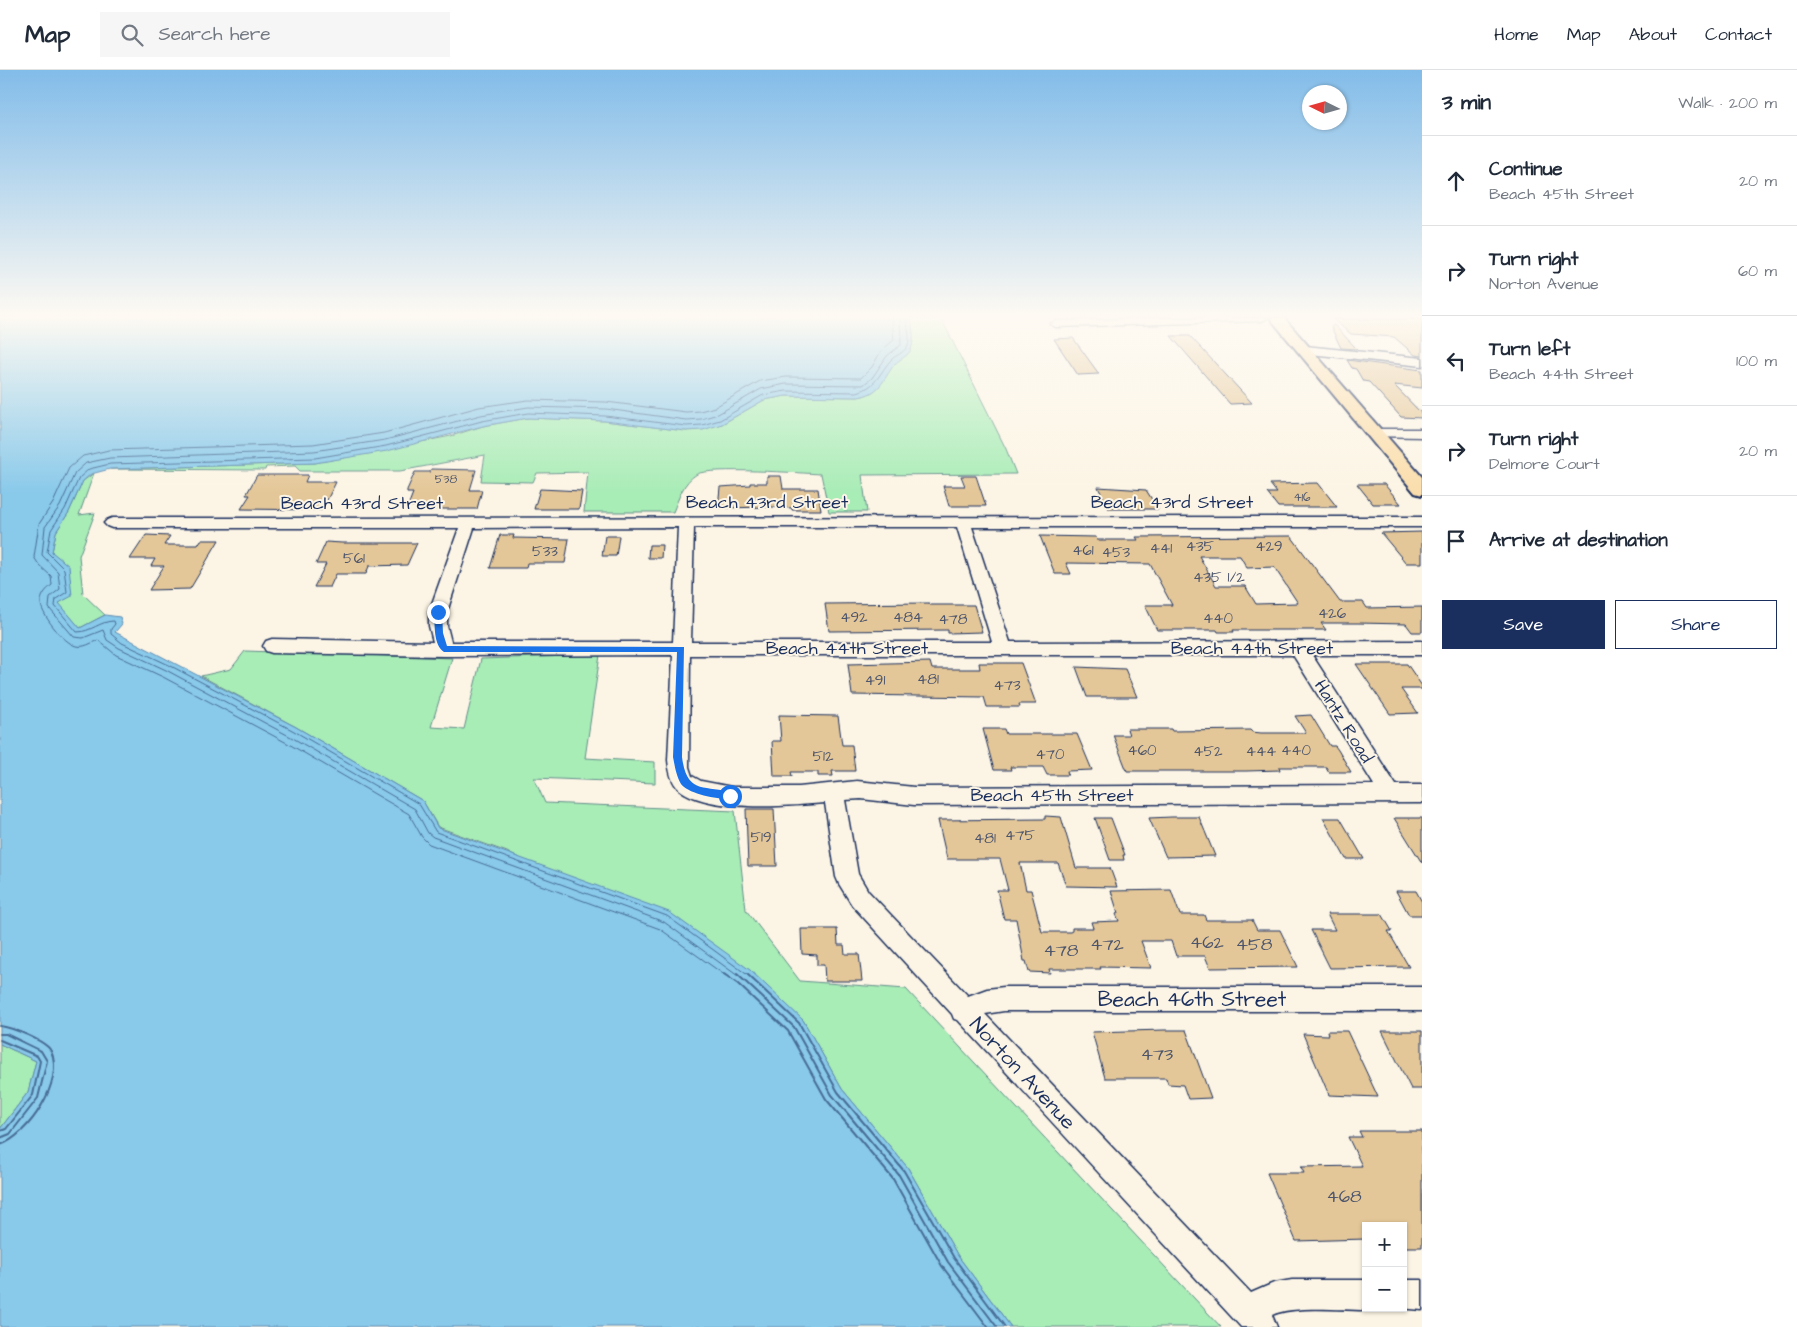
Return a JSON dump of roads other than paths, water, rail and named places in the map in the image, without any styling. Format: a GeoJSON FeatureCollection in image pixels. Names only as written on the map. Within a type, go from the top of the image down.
{"type":"FeatureCollection","features":[{"type":"Feature","properties":{"kind":"main road"},"geometry":{"type":"LineString","coordinates":[[1327,377],[1422,489]]}},
{"type":"Feature","properties":{"kind":"street"},"geometry":{"type":"LineString","coordinates":[[1374,433],[1422,433]]}},
{"type":"Feature","properties":{"kind":"street"},"geometry":{"type":"LineString","coordinates":[[681,649],[686,522]]}},
{"type":"Feature","properties":{"kind":"street"},"geometry":{"type":"LineString","coordinates":[[963,522],[1003,648]]}},
{"type":"Feature","properties":{"kind":"street","name":"Beach 43rd Street"},"geometry":{"type":"LineString","coordinates":[[112,523],[1422,522]]}},
{"type":"Feature","properties":{"kind":"street"},"geometry":{"type":"LineString","coordinates":[[444,649],[439,633],[438,612],[468,523]]}},
{"type":"Feature","properties":{"kind":"street","name":"Beach 44th Street"},"geometry":{"type":"LineString","coordinates":[[272,646],[444,649],[1422,648]]}},
{"type":"Feature","properties":{"kind":"street","name":"Hantz Road"},"geometry":{"type":"LineString","coordinates":[[1298,648],[1390,794]]}},
{"type":"Feature","properties":{"kind":"street","name":"Beach 45th Street"},"geometry":{"type":"LineString","coordinates":[[681,649],[678,757],[680,771],[685,783],[697,789],[722,795],[834,793],[861,790],[914,796],[1422,794]]}},
{"type":"Feature","properties":{"kind":"street","name":"Norton Avenue"},"geometry":{"type":"LineString","coordinates":[[834,793],[845,870],[849,883],[866,905],[1255,1319]]}},
{"type":"Feature","properties":{"kind":"street","name":"Beach 46th Street"},"geometry":{"type":"LineString","coordinates":[[963,1010],[987,1002],[1004,999],[1422,999]]}},
{"type":"Feature","properties":{"kind":"street"},"geometry":{"type":"LineString","coordinates":[[1255,1319],[1274,1298],[1292,1295],[1362,1295]]}},
{"type":"Feature","properties":{"kind":"street"},"geometry":{"type":"LineString","coordinates":[[1407,1295],[1422,1295]]}},
{"type":"Feature","properties":{"kind":"water"},"geometry":{"type":"Polygon","coordinates":[[[0,377],[886,377],[880,386],[872,393],[866,395],[858,397],[786,396],[764,400],[722,424],[703,430],[686,431],[605,421],[528,418],[483,426],[387,451],[315,463],[110,469],[91,474],[83,481],[69,512],[56,532],[52,552],[69,566],[72,596],[59,603],[80,628],[105,615],[120,617],[122,624],[115,632],[296,727],[423,801],[438,828],[669,912],[750,970],[803,1020],[842,1089],[908,1168],[958,1256],[1011,1327],[0,1327],[0,1129],[28,1092],[36,1061],[0,1044],[0,377]]]}}]}
